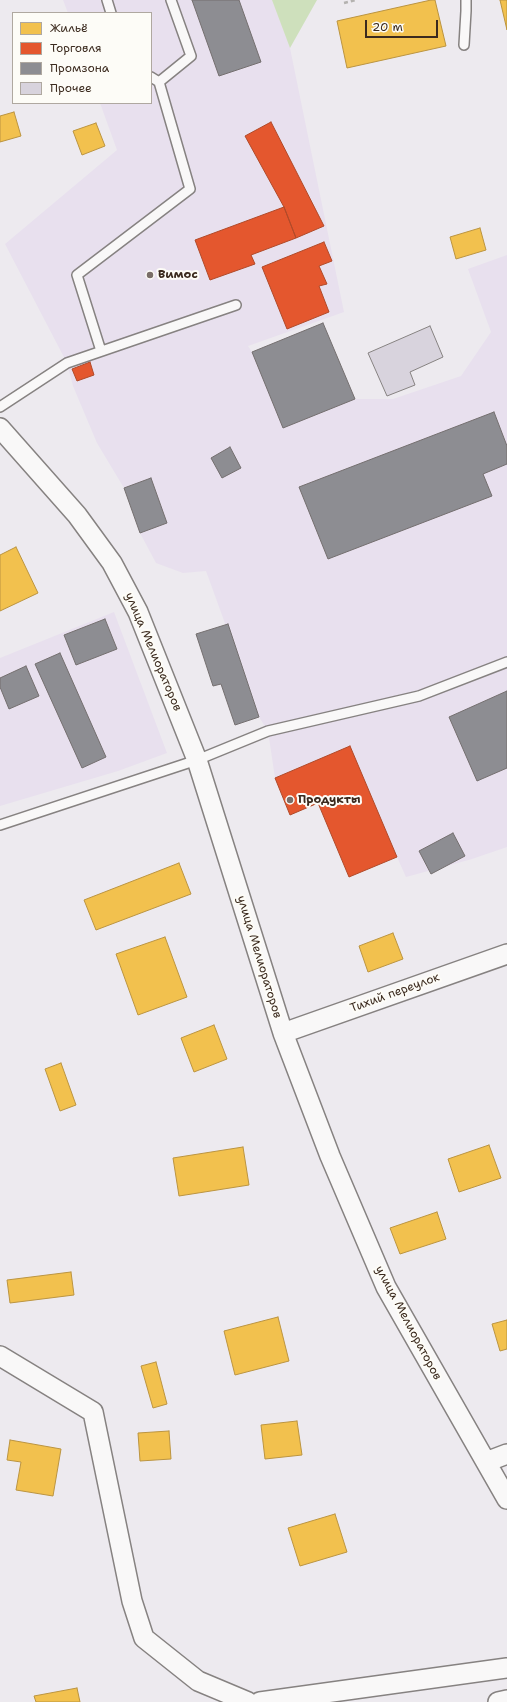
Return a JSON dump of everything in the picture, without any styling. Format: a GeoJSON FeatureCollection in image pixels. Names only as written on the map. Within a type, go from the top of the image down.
{"type":"FeatureCollection","features":[{"type":"Feature","properties":{"kind":"street","name":"улица Мелиораторов"},"geometry":{"type":"LineString","coordinates":[[0,428],[77,515],[112,563],[138,612],[197,760],[283,1033],[330,1156],[386,1288],[507,1499]]}},
{"type":"Feature","properties":{"kind":"street","name":"Тихий переулок"},"geometry":{"type":"LineString","coordinates":[[283,1033],[507,954]]}},
{"type":"Feature","properties":{"kind":"street"},"geometry":{"type":"LineString","coordinates":[[0,1356],[94,1412],[132,1601],[144,1638],[198,1681],[248,1702]]}},
{"type":"Feature","properties":{"kind":"street"},"geometry":{"type":"LineString","coordinates":[[486,1462],[507,1454]]}},
{"type":"Feature","properties":{"kind":"street"},"geometry":{"type":"LineString","coordinates":[[260,1702],[507,1668]]}},
{"type":"Feature","properties":{"kind":"street"},"geometry":{"type":"LineString","coordinates":[[498,1702],[507,1700]]}},
{"type":"Feature","properties":{"kind":"lane"},"geometry":{"type":"LineString","coordinates":[[107,0],[111,12]]}},
{"type":"Feature","properties":{"kind":"lane"},"geometry":{"type":"LineString","coordinates":[[101,351],[77,275],[190,189],[155,79],[191,56],[170,0]]}},
{"type":"Feature","properties":{"kind":"lane"},"geometry":{"type":"LineString","coordinates":[[464,45],[466,0]]}},
{"type":"Feature","properties":{"kind":"lane"},"geometry":{"type":"LineString","coordinates":[[0,407],[67,363],[236,305]]}},
{"type":"Feature","properties":{"kind":"lane"},"geometry":{"type":"LineString","coordinates":[[0,825],[197,760],[268,731],[419,696],[507,662]]}},
{"type":"Feature","properties":{"kind":"path"},"geometry":{"type":"LineString","coordinates":[[344,3],[356,0]]}},
{"type":"Feature","properties":{"kind":"shaded area"},"geometry":{"type":"Polygon","coordinates":[[[63,0],[272,0],[290,48],[344,312],[248,346],[252,352],[323,323],[355,399],[393,399],[461,376],[491,332],[468,269],[507,255],[507,847],[472,859],[406,877],[397,857],[349,877],[318,803],[290,815],[275,778],[268,731],[259,717],[206,571],[183,573],[156,563],[140,533],[124,488],[97,443],[73,386],[67,363],[5,244],[117,150],[100,104],[152,104],[152,12],[68,12],[63,0]]]}},
{"type":"Feature","properties":{"kind":"shaded area"},"geometry":{"type":"Polygon","coordinates":[[[114,612],[167,753],[118,771],[0,806],[0,658],[114,612]]]}},
{"type":"Feature","properties":{"kind":"green space"},"geometry":{"type":"Polygon","coordinates":[[[272,0],[317,0],[290,48],[272,0]]]}},
{"type":"Feature","properties":{"kind":"building: Жильё"},"geometry":{"type":"Polygon","coordinates":[[[435,0],[446,46],[347,68],[337,21],[435,0]]]}},
{"type":"Feature","properties":{"kind":"building: Жильё"},"geometry":{"type":"Polygon","coordinates":[[[500,0],[507,0],[507,30],[500,0]]]}},
{"type":"Feature","properties":{"kind":"building: Жильё"},"geometry":{"type":"Polygon","coordinates":[[[14,112],[21,136],[0,142],[0,116],[14,112]]]}},
{"type":"Feature","properties":{"kind":"building: Жильё"},"geometry":{"type":"Polygon","coordinates":[[[96,123],[105,146],[82,155],[73,131],[96,123]]]}},
{"type":"Feature","properties":{"kind":"building: Жильё"},"geometry":{"type":"Polygon","coordinates":[[[480,228],[486,250],[456,259],[450,237],[480,228]]]}},
{"type":"Feature","properties":{"kind":"building: Жильё"},"geometry":{"type":"Polygon","coordinates":[[[16,547],[38,593],[0,611],[0,555],[16,547]]]}},
{"type":"Feature","properties":{"kind":"building: Жильё"},"geometry":{"type":"Polygon","coordinates":[[[179,863],[191,894],[96,930],[84,900],[179,863]]]}},
{"type":"Feature","properties":{"kind":"building: Жильё"},"geometry":{"type":"Polygon","coordinates":[[[393,933],[403,959],[368,972],[359,946],[393,933]]]}},
{"type":"Feature","properties":{"kind":"building: Жильё"},"geometry":{"type":"Polygon","coordinates":[[[165,937],[187,997],[138,1015],[116,954],[165,937]]]}},
{"type":"Feature","properties":{"kind":"building: Жильё"},"geometry":{"type":"Polygon","coordinates":[[[214,1025],[227,1059],[194,1072],[181,1038],[214,1025]]]}},
{"type":"Feature","properties":{"kind":"building: Жильё"},"geometry":{"type":"Polygon","coordinates":[[[61,1063],[76,1105],[60,1111],[45,1069],[61,1063]]]}},
{"type":"Feature","properties":{"kind":"building: Жильё"},"geometry":{"type":"Polygon","coordinates":[[[489,1145],[501,1178],[459,1192],[448,1159],[489,1145]]]}},
{"type":"Feature","properties":{"kind":"building: Жильё"},"geometry":{"type":"Polygon","coordinates":[[[243,1147],[249,1185],[179,1196],[173,1158],[243,1147]]]}},
{"type":"Feature","properties":{"kind":"building: Жильё"},"geometry":{"type":"Polygon","coordinates":[[[437,1212],[446,1239],[400,1254],[390,1228],[437,1212]]]}},
{"type":"Feature","properties":{"kind":"building: Жильё"},"geometry":{"type":"Polygon","coordinates":[[[71,1272],[74,1295],[10,1303],[7,1280],[71,1272]]]}},
{"type":"Feature","properties":{"kind":"building: Жильё"},"geometry":{"type":"Polygon","coordinates":[[[278,1317],[289,1361],[235,1375],[224,1331],[278,1317]]]}},
{"type":"Feature","properties":{"kind":"building: Жильё"},"geometry":{"type":"Polygon","coordinates":[[[507,1320],[507,1349],[500,1351],[492,1324],[507,1320]]]}},
{"type":"Feature","properties":{"kind":"building: Жильё"},"geometry":{"type":"Polygon","coordinates":[[[156,1362],[167,1404],[153,1408],[141,1366],[156,1362]]]}},
{"type":"Feature","properties":{"kind":"building: Жильё"},"geometry":{"type":"Polygon","coordinates":[[[297,1421],[302,1455],[265,1459],[261,1425],[297,1421]]]}},
{"type":"Feature","properties":{"kind":"building: Жильё"},"geometry":{"type":"Polygon","coordinates":[[[169,1431],[171,1459],[140,1461],[138,1433],[169,1431]]]}},
{"type":"Feature","properties":{"kind":"building: Жильё"},"geometry":{"type":"Polygon","coordinates":[[[10,1440],[61,1449],[53,1496],[16,1490],[21,1462],[7,1460],[10,1440]]]}},
{"type":"Feature","properties":{"kind":"building: Жильё"},"geometry":{"type":"Polygon","coordinates":[[[335,1514],[347,1552],[300,1566],[288,1528],[335,1514]]]}},
{"type":"Feature","properties":{"kind":"building: Жильё"},"geometry":{"type":"Polygon","coordinates":[[[77,1688],[80,1702],[36,1702],[34,1696],[77,1688]]]}},
{"type":"Feature","properties":{"kind":"building: Торговля"},"geometry":{"type":"Polygon","coordinates":[[[271,122],[324,226],[296,238],[284,207],[245,136],[271,122]]]}},
{"type":"Feature","properties":{"kind":"building: Торговля"},"geometry":{"type":"Polygon","coordinates":[[[284,207],[296,238],[251,255],[255,264],[210,280],[195,240],[284,207]]]}},
{"type":"Feature","properties":{"kind":"building: Торговля"},"geometry":{"type":"Polygon","coordinates":[[[324,242],[332,261],[319,266],[327,284],[319,286],[329,312],[287,329],[262,267],[324,242]]]}},
{"type":"Feature","properties":{"kind":"building: Торговля"},"geometry":{"type":"Polygon","coordinates":[[[90,362],[94,375],[77,381],[72,369],[90,362]]]}},
{"type":"Feature","properties":{"kind":"building: Торговля"},"geometry":{"type":"Polygon","coordinates":[[[350,746],[397,857],[349,877],[318,803],[290,815],[275,778],[350,746]]]}},
{"type":"Feature","properties":{"kind":"building: Промзона"},"geometry":{"type":"Polygon","coordinates":[[[192,0],[239,0],[261,62],[219,76],[192,0]]]}},
{"type":"Feature","properties":{"kind":"building: Промзона"},"geometry":{"type":"Polygon","coordinates":[[[323,323],[355,399],[283,428],[252,352],[323,323]]]}},
{"type":"Feature","properties":{"kind":"building: Промзона"},"geometry":{"type":"Polygon","coordinates":[[[494,412],[507,446],[507,464],[483,474],[492,496],[328,559],[299,487],[494,412]]]}},
{"type":"Feature","properties":{"kind":"building: Промзона"},"geometry":{"type":"Polygon","coordinates":[[[230,447],[241,468],[222,478],[211,458],[230,447]]]}},
{"type":"Feature","properties":{"kind":"building: Промзона"},"geometry":{"type":"Polygon","coordinates":[[[151,478],[167,523],[140,533],[124,488],[151,478]]]}},
{"type":"Feature","properties":{"kind":"building: Промзона"},"geometry":{"type":"Polygon","coordinates":[[[105,619],[117,649],[76,665],[64,635],[105,619]]]}},
{"type":"Feature","properties":{"kind":"building: Промзона"},"geometry":{"type":"Polygon","coordinates":[[[228,624],[259,717],[235,725],[221,684],[213,686],[196,634],[228,624]]]}},
{"type":"Feature","properties":{"kind":"building: Промзона"},"geometry":{"type":"Polygon","coordinates":[[[60,653],[106,757],[82,768],[35,664],[60,653]]]}},
{"type":"Feature","properties":{"kind":"building: Промзона"},"geometry":{"type":"Polygon","coordinates":[[[26,666],[39,696],[9,709],[0,687],[0,678],[26,666]]]}},
{"type":"Feature","properties":{"kind":"building: Промзона"},"geometry":{"type":"Polygon","coordinates":[[[507,691],[507,768],[477,781],[449,717],[507,691]]]}},
{"type":"Feature","properties":{"kind":"building: Промзона"},"geometry":{"type":"Polygon","coordinates":[[[453,833],[465,856],[431,874],[419,851],[453,833]]]}},
{"type":"Feature","properties":{"kind":"building: Прочее"},"geometry":{"type":"Polygon","coordinates":[[[430,326],[443,357],[410,372],[415,385],[387,396],[368,353],[430,326]]]}},
{"type":"Feature","properties":{"kind":"place","name":"Вимос"},"geometry":{"type":"Point","coordinates":[150,275]}},
{"type":"Feature","properties":{"kind":"place","name":"Продукты"},"geometry":{"type":"Point","coordinates":[290,800]}}]}
